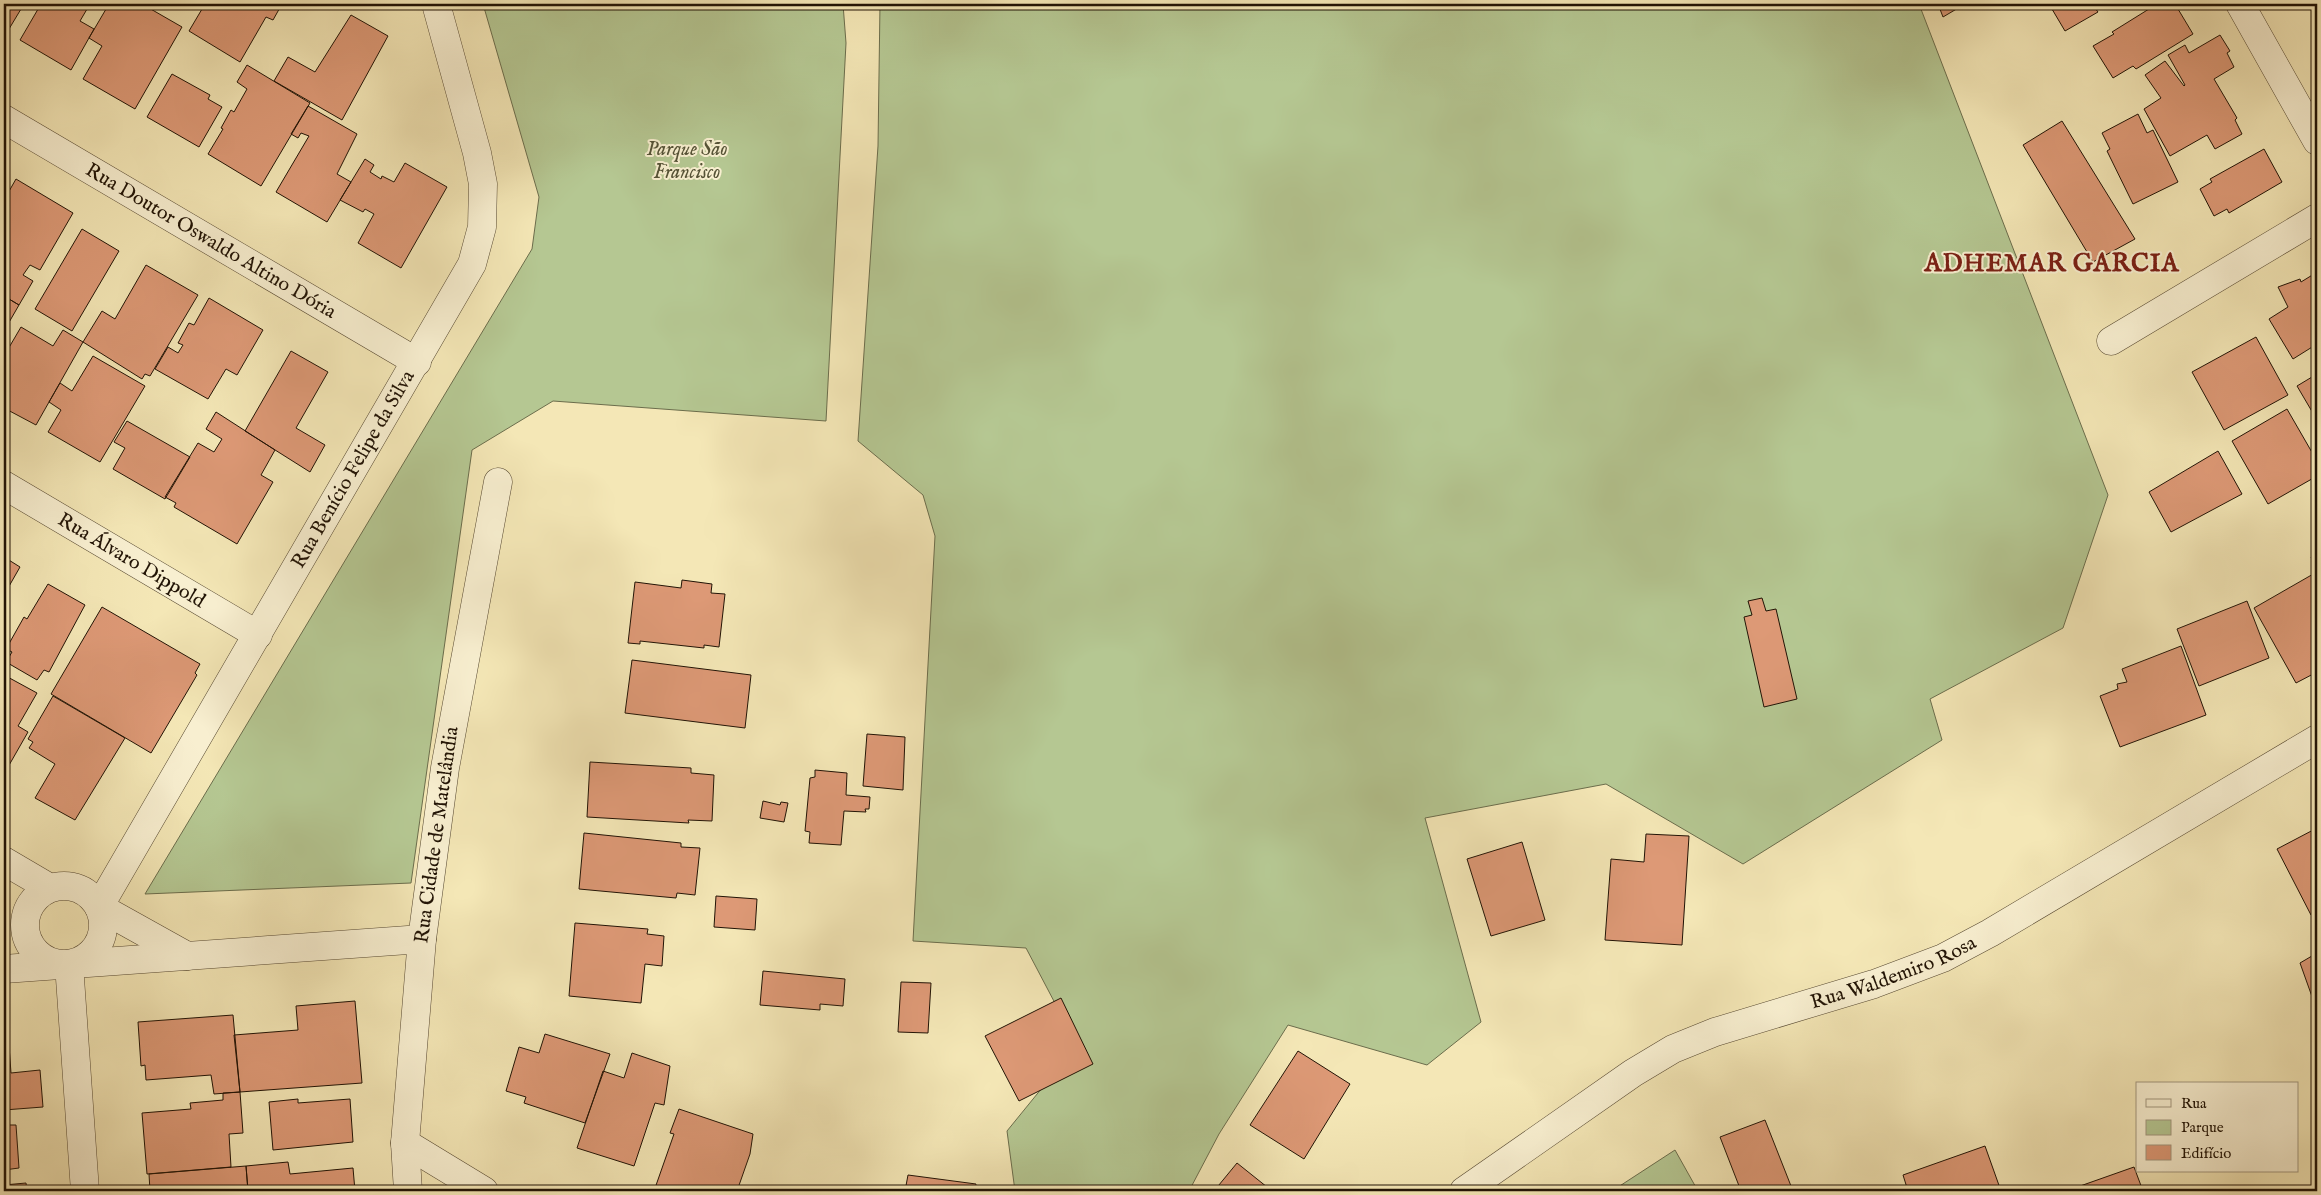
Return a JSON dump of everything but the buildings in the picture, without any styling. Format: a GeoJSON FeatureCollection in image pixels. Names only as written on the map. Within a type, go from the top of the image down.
{"type":"FeatureCollection","features":[{"type":"Feature","properties":{"kind":"street","name":"Rua Benício Felipe da Silva"},"geometry":{"type":"LineString","coordinates":[[99,907],[417,362],[472,264],[482,227],[483,184],[477,153],[436,4]]}},
{"type":"Feature","properties":{"kind":"street"},"geometry":{"type":"LineString","coordinates":[[2240,4],[2317,140]]}},
{"type":"Feature","properties":{"kind":"street","name":"Rua Doutor Oswaldo Altino Dória"},"geometry":{"type":"LineString","coordinates":[[4,119],[417,362]]}},
{"type":"Feature","properties":{"kind":"street"},"geometry":{"type":"LineString","coordinates":[[2111,341],[2317,218]]}},
{"type":"Feature","properties":{"kind":"street","name":"Rua Cidade de Matelândia"},"geometry":{"type":"LineString","coordinates":[[408,1191],[405,1142],[422,939],[445,768],[498,482]]}},
{"type":"Feature","properties":{"kind":"street","name":"Rua Álvaro Dippold"},"geometry":{"type":"LineString","coordinates":[[4,485],[258,635]]}},
{"type":"Feature","properties":{"kind":"street","name":"Rua Waldemiro Rosa"},"geometry":{"type":"LineString","coordinates":[[1464,1191],[1633,1073],[1673,1049],[1715,1032],[1874,984],[1943,958],[1990,933],[2317,739]]}},
{"type":"Feature","properties":{"kind":"street"},"geometry":{"type":"LineString","coordinates":[[4,861],[40,896]]}},
{"type":"Feature","properties":{"kind":"street"},"geometry":{"type":"LineString","coordinates":[[4,921],[40,896],[72,886],[83,890],[99,907],[187,956]]}},
{"type":"Feature","properties":{"kind":"street"},"geometry":{"type":"LineString","coordinates":[[40,896],[24,928],[34,951],[44,959],[56,964],[69,964],[89,956],[99,943],[104,928],[103,916],[99,907]]}},
{"type":"Feature","properties":{"kind":"street"},"geometry":{"type":"LineString","coordinates":[[4,969],[422,939]]}},
{"type":"Feature","properties":{"kind":"street"},"geometry":{"type":"LineString","coordinates":[[69,964],[84,1191]]}},
{"type":"Feature","properties":{"kind":"street"},"geometry":{"type":"LineString","coordinates":[[405,1142],[484,1191]]}},
{"type":"Feature","properties":{"kind":"green space","name":"Parque São Francisco"},"geometry":{"type":"Polygon","coordinates":[[[483,4],[843,4],[846,43],[826,421],[553,401],[472,450],[411,883],[145,894],[532,249],[539,197],[483,4]]]}},
{"type":"Feature","properties":{"kind":"green space"},"geometry":{"type":"Polygon","coordinates":[[[880,4],[1919,4],[2108,495],[2063,628],[1930,699],[1942,740],[1743,864],[1606,784],[1425,818],[1481,1022],[1427,1065],[1288,1025],[1219,1134],[1189,1191],[1015,1191],[1007,1131],[1077,1045],[1026,948],[913,941],[935,536],[923,495],[858,441],[878,146],[880,4]]]}},
{"type":"Feature","properties":{"kind":"green space"},"geometry":{"type":"Polygon","coordinates":[[[1675,1150],[1698,1191],[1612,1191],[1675,1150]]]}},
{"type":"Feature","properties":{"kind":"district","name":"ADHEMAR GARCIA"},"geometry":{"type":"Point","coordinates":[2052,264]}}]}
